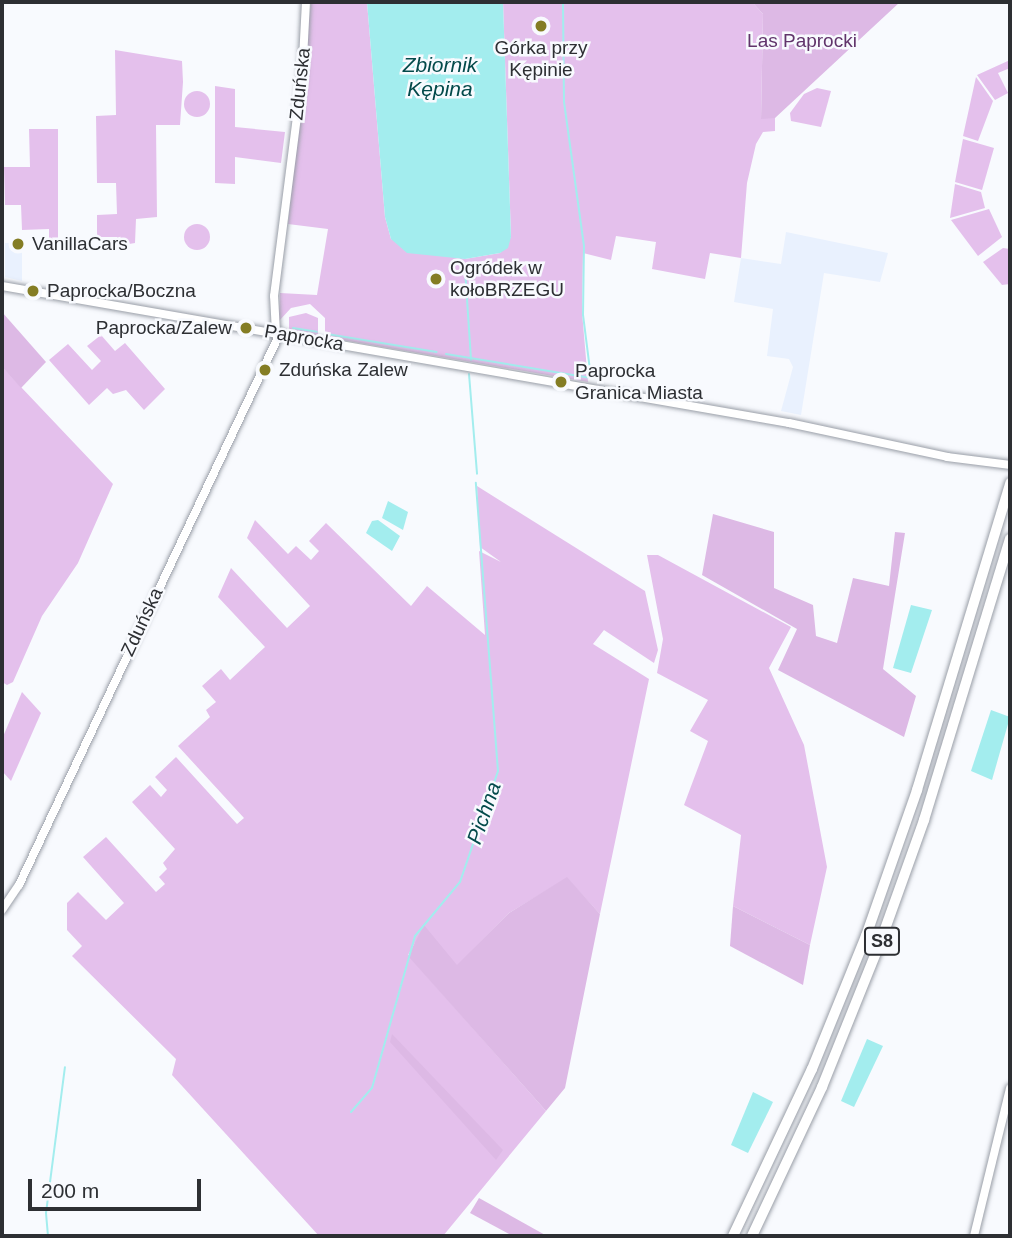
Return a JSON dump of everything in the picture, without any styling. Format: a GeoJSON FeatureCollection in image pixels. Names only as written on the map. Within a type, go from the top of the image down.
{"type":"FeatureCollection","features":[{"type":"Feature","properties":{"kind":"highway","name":"S8"},"geometry":{"type":"LineString","coordinates":[[733,1236],[812,1069],[866,936],[917,790],[1010,483]]}},
{"type":"Feature","properties":{"kind":"highway","name":"S8"},"geometry":{"type":"LineString","coordinates":[[752,1236],[822,1087],[885,932],[1010,539]]}},
{"type":"Feature","properties":{"kind":"street","name":"Zduńska"},"geometry":{"type":"LineString","coordinates":[[2,910],[19,886],[278,333],[274,296],[301,86],[306,2]]}},
{"type":"Feature","properties":{"kind":"street","name":"Paprocka"},"geometry":{"type":"LineString","coordinates":[[2,286],[606,390],[789,423],[936,455],[1010,465]]}},
{"type":"Feature","properties":{"kind":"street"},"geometry":{"type":"LineString","coordinates":[[974,1236],[1010,1088]]}},
{"type":"Feature","properties":{"kind":"shaded area"},"geometry":{"type":"Polygon","coordinates":[[[311,2],[367,2],[385,217],[391,239],[465,259],[500,253],[511,237],[503,2],[752,2],[763,14],[761,118],[775,118],[775,131],[763,132],[756,144],[747,183],[741,258],[710,253],[705,279],[652,269],[656,242],[616,236],[611,260],[583,253],[582,312],[588,382],[325,337],[325,318],[310,304],[291,308],[279,321],[280,293],[317,295],[328,229],[288,224],[311,2]]]}},
{"type":"Feature","properties":{"kind":"shaded area"},"geometry":{"type":"Polygon","coordinates":[[[115,50],[182,61],[183,82],[180,125],[156,125],[157,217],[136,219],[135,243],[117,246],[117,237],[97,237],[97,215],[117,214],[116,183],[97,183],[96,116],[116,115],[115,50]]]}},
{"type":"Feature","properties":{"kind":"shaded area"},"geometry":{"type":"Polygon","coordinates":[[[1010,60],[1010,68],[998,73],[1008,93],[995,100],[977,75],[1010,60]]]}},
{"type":"Feature","properties":{"kind":"shaded area"},"geometry":{"type":"Polygon","coordinates":[[[976,77],[993,101],[978,141],[963,136],[976,77]]]}},
{"type":"Feature","properties":{"kind":"shaded area"},"geometry":{"type":"Polygon","coordinates":[[[215,86],[235,89],[235,127],[285,132],[281,163],[235,157],[235,184],[215,183],[215,86]]]}},
{"type":"Feature","properties":{"kind":"shaded area"},"geometry":{"type":"Polygon","coordinates":[[[817,88],[831,91],[821,127],[791,121],[790,113],[804,94],[817,88]]]}},
{"type":"Feature","properties":{"kind":"shaded area"},"geometry":{"type":"Polygon","coordinates":[[[197,91],[206,95],[210,104],[206,113],[197,117],[188,113],[184,104],[188,95],[197,91]]]}},
{"type":"Feature","properties":{"kind":"shaded area"},"geometry":{"type":"Polygon","coordinates":[[[29,129],[58,129],[58,241],[49,241],[49,229],[22,230],[21,205],[5,205],[4,167],[30,167],[29,129]]]}},
{"type":"Feature","properties":{"kind":"shaded area"},"geometry":{"type":"Polygon","coordinates":[[[963,139],[994,148],[982,190],[955,182],[963,139]]]}},
{"type":"Feature","properties":{"kind":"shaded area"},"geometry":{"type":"Polygon","coordinates":[[[955,184],[981,192],[985,208],[950,218],[955,184]]]}},
{"type":"Feature","properties":{"kind":"shaded area"},"geometry":{"type":"Polygon","coordinates":[[[989,209],[1002,237],[978,256],[951,220],[989,209]]]}},
{"type":"Feature","properties":{"kind":"shaded area"},"geometry":{"type":"Polygon","coordinates":[[[197,224],[206,228],[210,237],[206,246],[197,250],[188,246],[184,237],[188,228],[197,224]]]}},
{"type":"Feature","properties":{"kind":"shaded area"},"geometry":{"type":"Polygon","coordinates":[[[786,232],[888,253],[880,282],[824,273],[801,415],[781,411],[793,367],[789,359],[767,356],[773,309],[734,302],[741,258],[781,264],[786,232]]]}},
{"type":"Feature","properties":{"kind":"shaded area"},"geometry":{"type":"Polygon","coordinates":[[[5,243],[22,243],[22,281],[5,277],[5,243]]]}},
{"type":"Feature","properties":{"kind":"shaded area"},"geometry":{"type":"Polygon","coordinates":[[[1003,248],[1010,249],[1010,284],[1002,285],[983,262],[1003,248]]]}},
{"type":"Feature","properties":{"kind":"shaded area"},"geometry":{"type":"Polygon","coordinates":[[[306,313],[318,318],[318,335],[289,331],[289,317],[306,313]]]}},
{"type":"Feature","properties":{"kind":"shaded area"},"geometry":{"type":"Polygon","coordinates":[[[101,335],[115,351],[125,343],[165,389],[144,410],[126,390],[113,394],[107,388],[89,405],[49,360],[68,344],[92,370],[101,361],[87,346],[101,335]]]}},
{"type":"Feature","properties":{"kind":"shaded area"},"geometry":{"type":"Polygon","coordinates":[[[2,367],[113,484],[78,563],[42,616],[13,682],[7,685],[2,682],[2,367]]]}},
{"type":"Feature","properties":{"kind":"shaded area"},"geometry":{"type":"Polygon","coordinates":[[[477,486],[645,591],[658,650],[654,663],[604,630],[593,644],[649,679],[600,914],[567,878],[509,913],[457,966],[415,943],[408,955],[546,1111],[443,1236],[319,1236],[172,1075],[176,1059],[72,956],[82,946],[67,930],[67,903],[78,892],[106,920],[124,903],[83,857],[106,837],[156,892],[165,884],[159,877],[167,869],[163,863],[175,849],[132,802],[150,785],[161,797],[167,790],[155,777],[176,757],[237,824],[244,818],[178,746],[210,717],[206,710],[216,702],[202,686],[221,669],[230,680],[265,647],[218,597],[231,568],[287,628],[310,606],[247,538],[255,520],[288,554],[296,546],[311,560],[319,551],[309,541],[326,523],[411,606],[427,586],[485,635],[479,551],[501,562],[480,547],[477,486]]]}},
{"type":"Feature","properties":{"kind":"shaded area"},"geometry":{"type":"Polygon","coordinates":[[[647,555],[658,555],[791,627],[769,668],[804,745],[827,867],[810,945],[733,906],[741,835],[684,805],[708,741],[690,731],[708,700],[657,673],[663,639],[647,555]]]}},
{"type":"Feature","properties":{"kind":"shaded area"},"geometry":{"type":"Polygon","coordinates":[[[22,692],[41,713],[11,781],[2,771],[2,739],[22,692]]]}},
{"type":"Feature","properties":{"kind":"green space","name":"Las Paprocki"},"geometry":{"type":"Polygon","coordinates":[[[752,2],[900,2],[775,118],[761,119],[763,14],[752,2]]]}},
{"type":"Feature","properties":{"kind":"green space"},"geometry":{"type":"Polygon","coordinates":[[[2,312],[46,362],[21,388],[2,367],[2,312]]]}},
{"type":"Feature","properties":{"kind":"green space"},"geometry":{"type":"Polygon","coordinates":[[[713,514],[774,532],[774,588],[813,605],[816,636],[837,643],[853,578],[889,586],[895,532],[905,533],[883,669],[916,696],[904,737],[778,670],[797,629],[702,575],[713,514]]]}},
{"type":"Feature","properties":{"kind":"green space"},"geometry":{"type":"Polygon","coordinates":[[[567,877],[600,914],[565,1088],[546,1111],[408,956],[424,925],[457,965],[509,913],[567,877]]]}},
{"type":"Feature","properties":{"kind":"green space"},"geometry":{"type":"Polygon","coordinates":[[[733,906],[810,945],[803,985],[730,946],[733,906]]]}},
{"type":"Feature","properties":{"kind":"green space"},"geometry":{"type":"Polygon","coordinates":[[[392,1034],[503,1150],[496,1160],[390,1042],[392,1034]]]}},
{"type":"Feature","properties":{"kind":"green space"},"geometry":{"type":"Polygon","coordinates":[[[479,1198],[547,1236],[513,1236],[470,1213],[479,1198]]]}},
{"type":"Feature","properties":{"kind":"water","name":"Zbiornik Kępina"},"geometry":{"type":"Polygon","coordinates":[[[367,2],[503,2],[511,237],[508,248],[500,253],[465,259],[407,253],[391,239],[385,217],[367,2]]]}},
{"type":"Feature","properties":{"kind":"water"},"geometry":{"type":"Polygon","coordinates":[[[388,501],[408,512],[403,530],[382,518],[388,501]]]}},
{"type":"Feature","properties":{"kind":"water"},"geometry":{"type":"Polygon","coordinates":[[[378,520],[400,536],[392,551],[366,533],[372,521],[378,520]]]}},
{"type":"Feature","properties":{"kind":"water"},"geometry":{"type":"Polygon","coordinates":[[[911,605],[932,610],[911,673],[893,668],[911,605]]]}},
{"type":"Feature","properties":{"kind":"water"},"geometry":{"type":"Polygon","coordinates":[[[991,710],[1010,717],[992,780],[971,771],[991,710]]]}},
{"type":"Feature","properties":{"kind":"water"},"geometry":{"type":"Polygon","coordinates":[[[867,1039],[883,1046],[854,1107],[841,1101],[867,1039]]]}},
{"type":"Feature","properties":{"kind":"water"},"geometry":{"type":"Polygon","coordinates":[[[753,1092],[773,1102],[748,1153],[731,1145],[753,1092]]]}},
{"type":"Feature","properties":{"kind":"waterway"},"geometry":{"type":"LineString","coordinates":[[446,354],[591,378],[583,315],[584,246],[564,101],[563,2]]}},
{"type":"Feature","properties":{"kind":"waterway"},"geometry":{"type":"LineString","coordinates":[[465,269],[471,360]]}},
{"type":"Feature","properties":{"kind":"waterway"},"geometry":{"type":"LineString","coordinates":[[293,328],[317,332]]}},
{"type":"Feature","properties":{"kind":"waterway"},"geometry":{"type":"LineString","coordinates":[[327,334],[437,352]]}},
{"type":"Feature","properties":{"kind":"waterway","name":"Pichna"},"geometry":{"type":"LineString","coordinates":[[469,374],[477,474]]}},
{"type":"Feature","properties":{"kind":"waterway","name":"Pichna"},"geometry":{"type":"LineString","coordinates":[[351,1112],[372,1088],[415,936],[460,882],[498,771],[476,483]]}},
{"type":"Feature","properties":{"kind":"waterway"},"geometry":{"type":"LineString","coordinates":[[48,1236],[46,1213],[65,1067]]}},
{"type":"Feature","properties":{"kind":"place","name":"Górka przy Kępinie"},"geometry":{"type":"Point","coordinates":[541,26]}},
{"type":"Feature","properties":{"kind":"place","name":"VanillaCars"},"geometry":{"type":"Point","coordinates":[18,244]}},
{"type":"Feature","properties":{"kind":"place","name":"Ogródek w kołoBRZEGU"},"geometry":{"type":"Point","coordinates":[436,279]}},
{"type":"Feature","properties":{"kind":"place","name":"Paprocka/Boczna"},"geometry":{"type":"Point","coordinates":[33,291]}},
{"type":"Feature","properties":{"kind":"place","name":"Paprocka/Zalew"},"geometry":{"type":"Point","coordinates":[246,328]}},
{"type":"Feature","properties":{"kind":"place","name":"Zduńska Zalew"},"geometry":{"type":"Point","coordinates":[265,370]}},
{"type":"Feature","properties":{"kind":"place","name":"Paprocka Granica Miasta"},"geometry":{"type":"Point","coordinates":[561,382]}}]}
